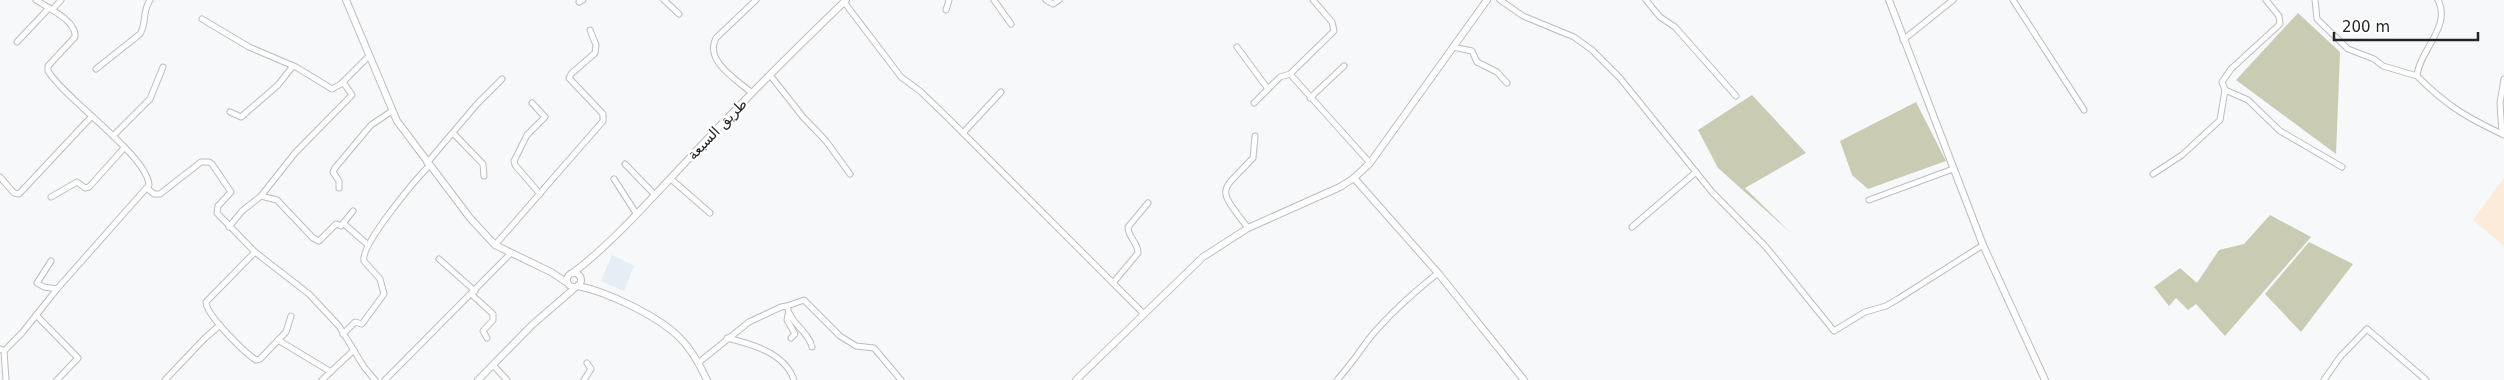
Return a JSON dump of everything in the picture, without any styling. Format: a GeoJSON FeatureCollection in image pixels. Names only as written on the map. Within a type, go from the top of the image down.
{"type":"FeatureCollection","features":[{"type":"Feature","properties":{"kind":"street"},"geometry":{"type":"LineString","coordinates":[[6,380],[2,350],[36,315],[57,289],[148,189],[149,181],[144,170],[113,136],[48,71],[48,66],[76,33],[71,24],[36,0]]}},
{"type":"Feature","properties":{"kind":"street"},"geometry":{"type":"LineString","coordinates":[[17,42],[61,0]]}},
{"type":"Feature","properties":{"kind":"street"},"geometry":{"type":"LineString","coordinates":[[96,69],[140,34],[144,28],[145,7],[150,0]]}},
{"type":"Feature","properties":{"kind":"street"},"geometry":{"type":"LineString","coordinates":[[346,0],[392,111],[401,128],[475,224],[495,245],[510,254],[551,272],[570,286],[592,288],[653,318],[670,329],[690,349],[707,380]]}},
{"type":"Feature","properties":{"kind":"street"},"geometry":{"type":"LineString","coordinates":[[664,0],[679,14]]}},
{"type":"Feature","properties":{"kind":"street"},"geometry":{"type":"LineString","coordinates":[[752,93],[719,64],[714,56],[713,44],[716,38],[756,0]]}},
{"type":"Feature","properties":{"kind":"street"},"geometry":{"type":"LineString","coordinates":[[946,10],[949,0]]}},
{"type":"Feature","properties":{"kind":"street"},"geometry":{"type":"LineString","coordinates":[[994,0],[1011,24]]}},
{"type":"Feature","properties":{"kind":"street"},"geometry":{"type":"LineString","coordinates":[[1046,0],[1053,4],[1059,0]]}},
{"type":"Feature","properties":{"kind":"street"},"geometry":{"type":"LineString","coordinates":[[1254,104],[1280,77],[1290,74],[1334,31],[1332,22],[1313,0]]}},
{"type":"Feature","properties":{"kind":"street"},"geometry":{"type":"LineString","coordinates":[[1076,380],[1203,257],[1248,228],[1354,178],[1370,162],[1488,0]]}},
{"type":"Feature","properties":{"kind":"street"},"geometry":{"type":"LineString","coordinates":[[1500,0],[1523,16],[1574,36],[1592,50],[1620,78],[1712,192],[1766,247],[1834,331],[1865,312],[1886,306],[1983,245]]}},
{"type":"Feature","properties":{"kind":"street"},"geometry":{"type":"LineString","coordinates":[[1646,0],[1660,17],[1675,27],[1736,96]]}},
{"type":"Feature","properties":{"kind":"street"},"geometry":{"type":"LineString","coordinates":[[1889,0],[1983,245],[2045,380]]}},
{"type":"Feature","properties":{"kind":"street"},"geometry":{"type":"LineString","coordinates":[[1903,40],[1953,0]]}},
{"type":"Feature","properties":{"kind":"street"},"geometry":{"type":"LineString","coordinates":[[2013,0],[2084,110]]}},
{"type":"Feature","properties":{"kind":"street"},"geometry":{"type":"LineString","coordinates":[[2153,174],[2182,155],[2220,120],[2226,90],[2222,82],[2231,69],[2280,24],[2279,16],[2266,0]]}},
{"type":"Feature","properties":{"kind":"street"},"geometry":{"type":"LineString","coordinates":[[2315,0],[2317,19],[2348,48],[2374,59],[2383,66],[2417,76],[2441,100],[2467,117],[2503,135]]}},
{"type":"Feature","properties":{"kind":"street"},"geometry":{"type":"LineString","coordinates":[[2417,76],[2418,66],[2438,30],[2442,11],[2438,0]]}},
{"type":"Feature","properties":{"kind":"street"},"geometry":{"type":"LineString","coordinates":[[845,1],[901,77],[920,91],[1144,314]]}},
{"type":"Feature","properties":{"kind":"street","name":"طريق السبعة"},"geometry":{"type":"LineString","coordinates":[[590,260],[671,179],[752,93],[845,1]]}},
{"type":"Feature","properties":{"kind":"street"},"geometry":{"type":"LineString","coordinates":[[202,19],[250,47],[293,66],[332,88],[343,82],[369,56]]}},
{"type":"Feature","properties":{"kind":"street"},"geometry":{"type":"LineString","coordinates":[[495,245],[604,119],[603,114],[570,79],[570,74],[595,53],[596,45],[590,30]]}},
{"type":"Feature","properties":{"kind":"street"},"geometry":{"type":"LineString","coordinates":[[1238,47],[1268,89]]}},
{"type":"Feature","properties":{"kind":"street"},"geometry":{"type":"LineString","coordinates":[[1453,47],[1472,51],[1477,62],[1497,72],[1507,83]]}},
{"type":"Feature","properties":{"kind":"street"},"geometry":{"type":"LineString","coordinates":[[230,112],[241,117],[278,85],[293,66]]}},
{"type":"Feature","properties":{"kind":"street"},"geometry":{"type":"LineString","coordinates":[[1310,98],[1344,66]]}},
{"type":"Feature","properties":{"kind":"street"},"geometry":{"type":"LineString","coordinates":[[113,136],[150,99],[163,67]]}},
{"type":"Feature","properties":{"kind":"street"},"geometry":{"type":"LineString","coordinates":[[1290,74],[1370,162]]}},
{"type":"Feature","properties":{"kind":"street"},"geometry":{"type":"LineString","coordinates":[[770,75],[803,117],[826,141],[850,174]]}},
{"type":"Feature","properties":{"kind":"street"},"geometry":{"type":"LineString","coordinates":[[2503,135],[2500,103],[2504,78]]}},
{"type":"Feature","properties":{"kind":"street"},"geometry":{"type":"LineString","coordinates":[[343,334],[354,322],[362,324],[384,294],[380,279],[364,261],[363,254],[368,244],[399,201],[453,133],[477,104],[502,79]]}},
{"type":"Feature","properties":{"kind":"street"},"geometry":{"type":"LineString","coordinates":[[229,227],[242,211],[261,196],[295,153],[352,94],[343,82]]}},
{"type":"Feature","properties":{"kind":"street"},"geometry":{"type":"LineString","coordinates":[[2226,90],[2248,100],[2280,131],[2342,167]]}},
{"type":"Feature","properties":{"kind":"street"},"geometry":{"type":"LineString","coordinates":[[963,133],[1001,92]]}},
{"type":"Feature","properties":{"kind":"street"},"geometry":{"type":"LineString","coordinates":[[532,103],[545,117],[527,135],[514,160],[515,165],[540,194]]}},
{"type":"Feature","properties":{"kind":"street"},"geometry":{"type":"LineString","coordinates":[[339,188],[339,181],[333,172],[335,168],[371,125],[392,111]]}},
{"type":"Feature","properties":{"kind":"street"},"geometry":{"type":"LineString","coordinates":[[0,177],[14,193],[19,194],[92,116]]}},
{"type":"Feature","properties":{"kind":"street"},"geometry":{"type":"LineString","coordinates":[[453,133],[483,164],[484,176]]}},
{"type":"Feature","properties":{"kind":"street"},"geometry":{"type":"LineString","coordinates":[[1248,228],[1226,198],[1225,188],[1228,181],[1253,158],[1255,136]]}},
{"type":"Feature","properties":{"kind":"street"},"geometry":{"type":"LineString","coordinates":[[51,197],[77,182],[85,188],[89,187],[124,148]]}},
{"type":"Feature","properties":{"kind":"street"},"geometry":{"type":"LineString","coordinates":[[148,189],[154,194],[160,194],[186,172],[202,162],[209,162],[230,188],[230,194],[216,210],[229,227],[255,252],[309,294],[343,334],[375,380]]}},
{"type":"Feature","properties":{"kind":"street"},"geometry":{"type":"LineString","coordinates":[[625,164],[654,194]]}},
{"type":"Feature","properties":{"kind":"street"},"geometry":{"type":"LineString","coordinates":[[1869,200],[1953,169]]}},
{"type":"Feature","properties":{"kind":"street"},"geometry":{"type":"LineString","coordinates":[[1632,228],[1696,172]]}},
{"type":"Feature","properties":{"kind":"street"},"geometry":{"type":"LineString","coordinates":[[1354,178],[1438,273],[1524,380]]}},
{"type":"Feature","properties":{"kind":"street"},"geometry":{"type":"LineString","coordinates":[[614,179],[636,213]]}},
{"type":"Feature","properties":{"kind":"street"},"geometry":{"type":"LineString","coordinates":[[671,179],[710,213]]}},
{"type":"Feature","properties":{"kind":"street"},"geometry":{"type":"LineString","coordinates":[[261,196],[277,200],[318,241],[322,241],[336,224],[340,226],[353,211]]}},
{"type":"Feature","properties":{"kind":"street"},"geometry":{"type":"LineString","coordinates":[[1113,283],[1138,253],[1138,248],[1131,238],[1128,227],[1148,202]]}},
{"type":"Feature","properties":{"kind":"street"},"geometry":{"type":"LineString","coordinates":[[343,223],[368,244]]}},
{"type":"Feature","properties":{"kind":"street"},"geometry":{"type":"LineString","coordinates":[[255,252],[206,302],[209,312],[256,360],[260,359],[286,332],[291,316]]}},
{"type":"Feature","properties":{"kind":"street"},"geometry":{"type":"LineString","coordinates":[[384,380],[510,254]]}},
{"type":"Feature","properties":{"kind":"street"},"geometry":{"type":"LineString","coordinates":[[439,259],[493,314],[493,320],[483,331],[487,338]]}},
{"type":"Feature","properties":{"kind":"street"},"geometry":{"type":"LineString","coordinates":[[561,299],[568,275],[590,260]]}},
{"type":"Feature","properties":{"kind":"street"},"geometry":{"type":"LineString","coordinates":[[478,380],[561,299],[577,286],[590,260]]}},
{"type":"Feature","properties":{"kind":"street"},"geometry":{"type":"LineString","coordinates":[[51,261],[37,282],[44,287],[57,289]]}},
{"type":"Feature","properties":{"kind":"street"},"geometry":{"type":"LineString","coordinates":[[551,272],[573,272],[592,288]]}},
{"type":"Feature","properties":{"kind":"street"},"geometry":{"type":"LineString","coordinates":[[1337,380],[1357,358],[1367,341],[1407,298],[1438,273]]}},
{"type":"Feature","properties":{"kind":"street"},"geometry":{"type":"LineString","coordinates":[[698,363],[727,338],[758,316],[804,300],[840,336],[856,346],[874,348],[901,380]]}},
{"type":"Feature","properties":{"kind":"street"},"geometry":{"type":"LineString","coordinates":[[787,306],[787,320],[795,334],[791,338]]}},
{"type":"Feature","properties":{"kind":"street"},"geometry":{"type":"LineString","coordinates":[[36,315],[78,358],[57,380]]}},
{"type":"Feature","properties":{"kind":"street"},"geometry":{"type":"LineString","coordinates":[[788,315],[809,339],[812,348]]}},
{"type":"Feature","properties":{"kind":"street"},"geometry":{"type":"LineString","coordinates":[[165,380],[220,325]]}},
{"type":"Feature","properties":{"kind":"street"},"geometry":{"type":"LineString","coordinates":[[2324,380],[2340,357],[2367,329],[2426,380]]}},
{"type":"Feature","properties":{"kind":"street"},"geometry":{"type":"LineString","coordinates":[[727,338],[746,342],[770,353],[785,365],[794,380]]}},
{"type":"Feature","properties":{"kind":"street"},"geometry":{"type":"LineString","coordinates":[[278,340],[331,372]]}},
{"type":"Feature","properties":{"kind":"street"},"geometry":{"type":"LineString","coordinates":[[322,380],[354,350]]}},
{"type":"Feature","properties":{"kind":"street"},"geometry":{"type":"LineString","coordinates":[[584,380],[591,370],[587,363]]}},
{"type":"Feature","properties":{"kind":"street"},"geometry":{"type":"LineString","coordinates":[[492,366],[507,380]]}},
{"type":"Feature","properties":{"kind":"shaded area"},"geometry":{"type":"Polygon","coordinates":[[[2504,178],[2504,246],[2473,220],[2504,178]]]}},
{"type":"Feature","properties":{"kind":"shaded area"},"geometry":{"type":"Polygon","coordinates":[[[612,255],[634,266],[624,291],[601,281],[612,255]]]}},
{"type":"Feature","properties":{"kind":"green space"},"geometry":{"type":"Polygon","coordinates":[[[2298,13],[2340,52],[2336,154],[2236,80],[2298,13]]]}},
{"type":"Feature","properties":{"kind":"green space"},"geometry":{"type":"Polygon","coordinates":[[[1752,95],[1806,153],[1745,188],[1791,233],[1718,168],[1698,130],[1752,95]]]}},
{"type":"Feature","properties":{"kind":"green space"},"geometry":{"type":"Polygon","coordinates":[[[1916,102],[1946,161],[1868,189],[1852,175],[1840,141],[1916,102]]]}},
{"type":"Feature","properties":{"kind":"green space"},"geometry":{"type":"Polygon","coordinates":[[[2270,215],[2311,237],[2225,336],[2196,304],[2188,310],[2176,298],[2169,306],[2154,287],[2180,268],[2197,283],[2219,250],[2244,244],[2270,215]]]}},
{"type":"Feature","properties":{"kind":"green space"},"geometry":{"type":"Polygon","coordinates":[[[2309,242],[2353,264],[2301,332],[2265,294],[2309,242]]]}}]}
